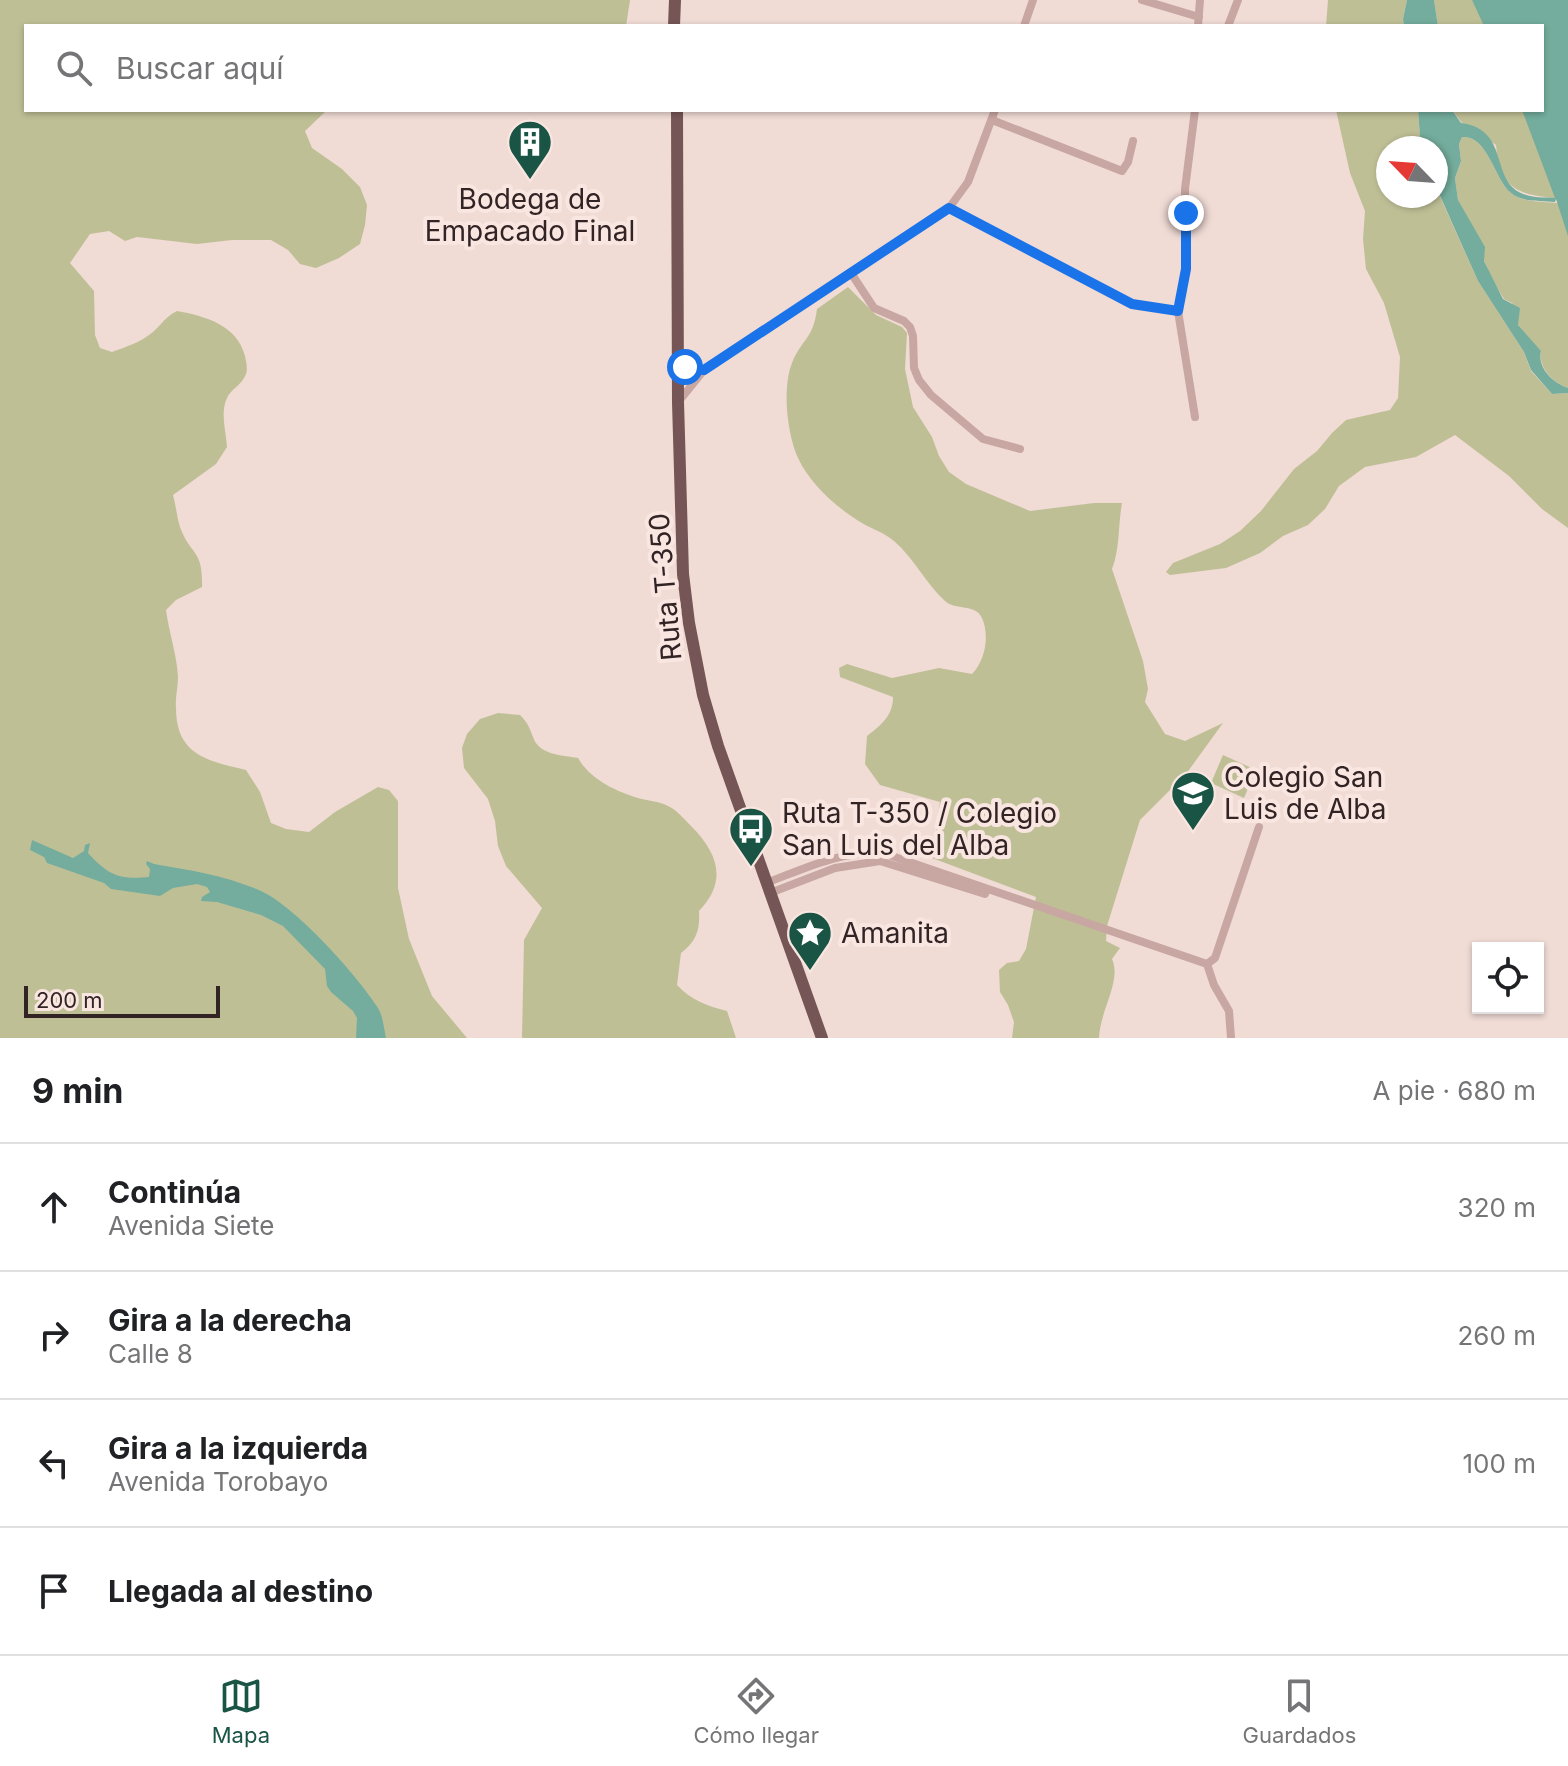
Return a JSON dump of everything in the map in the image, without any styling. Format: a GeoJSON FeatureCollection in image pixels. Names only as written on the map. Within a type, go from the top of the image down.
{"type":"FeatureCollection","features":[{"type":"Feature","properties":{"kind":"main road"},"geometry":{"type":"LineString","coordinates":[[674,24],[675,0]]}},
{"type":"Feature","properties":{"kind":"main road","name":"Ruta T-350"},"geometry":{"type":"LineString","coordinates":[[677,112],[677,363],[683,574],[693,647],[718,746],[822,1038]]}},
{"type":"Feature","properties":{"kind":"street"},"geometry":{"type":"LineString","coordinates":[[1025,24],[1033,0]]}},
{"type":"Feature","properties":{"kind":"street"},"geometry":{"type":"LineString","coordinates":[[1142,0],[1199,21],[1200,0]]}},
{"type":"Feature","properties":{"kind":"street"},"geometry":{"type":"LineString","coordinates":[[1229,24],[1238,0]]}},
{"type":"Feature","properties":{"kind":"street"},"geometry":{"type":"LineString","coordinates":[[678,402],[704,370],[949,208],[968,182],[994,112]]}},
{"type":"Feature","properties":{"kind":"street"},"geometry":{"type":"LineString","coordinates":[[1195,112],[1185,189],[1186,269],[1178,311],[1195,417]]}},
{"type":"Feature","properties":{"kind":"street"},"geometry":{"type":"LineString","coordinates":[[992,120],[1122,171],[1128,162],[1133,141]]}},
{"type":"Feature","properties":{"kind":"street"},"geometry":{"type":"LineString","coordinates":[[949,208],[1132,304],[1178,311]]}},
{"type":"Feature","properties":{"kind":"street"},"geometry":{"type":"LineString","coordinates":[[851,273],[874,308],[900,319],[910,327],[914,368],[931,395],[983,439],[1020,449]]}},
{"type":"Feature","properties":{"kind":"street"},"geometry":{"type":"LineString","coordinates":[[677,363],[704,370]]}},
{"type":"Feature","properties":{"kind":"street"},"geometry":{"type":"LineString","coordinates":[[1207,964],[1215,958],[1259,827]]}},
{"type":"Feature","properties":{"kind":"street"},"geometry":{"type":"LineString","coordinates":[[768,888],[836,857],[876,853],[905,858],[1006,897],[1207,964]]}},
{"type":"Feature","properties":{"kind":"street"},"geometry":{"type":"LineString","coordinates":[[1207,964],[1214,985],[1229,1011],[1231,1038]]}},
{"type":"Feature","properties":{"kind":"green space"},"geometry":{"type":"Polygon","coordinates":[[[0,0],[630,0],[626,24],[24,24],[24,112],[325,112],[305,131],[312,148],[342,169],[360,187],[367,205],[360,244],[316,268],[300,264],[288,250],[271,240],[197,244],[137,237],[125,241],[109,231],[90,234],[70,263],[94,291],[95,335],[100,348],[112,352],[138,341],[177,311],[209,319],[227,329],[241,345],[245,356],[246,374],[225,404],[227,447],[216,464],[173,495],[180,527],[201,565],[202,574],[202,587],[176,600],[166,610],[177,669],[177,724],[182,737],[197,754],[246,770],[260,792],[271,823],[286,829],[309,832],[335,812],[378,787],[389,790],[398,801],[398,888],[409,939],[432,996],[467,1038],[0,1038],[0,0]]]}},
{"type":"Feature","properties":{"kind":"green space"},"geometry":{"type":"Polygon","coordinates":[[[1328,0],[1407,0],[1404,24],[1326,24],[1328,0]]]}},
{"type":"Feature","properties":{"kind":"green space"},"geometry":{"type":"Polygon","coordinates":[[[1434,0],[1482,0],[1494,24],[1438,24],[1434,0]]]}},
{"type":"Feature","properties":{"kind":"green space"},"geometry":{"type":"Polygon","coordinates":[[[1336,112],[1418,112],[1420,136],[1376,136],[1376,208],[1445,208],[1478,281],[1524,352],[1531,371],[1552,394],[1568,393],[1568,528],[1542,509],[1509,476],[1455,435],[1416,457],[1365,467],[1339,486],[1325,509],[1308,525],[1283,536],[1260,553],[1226,568],[1170,575],[1166,572],[1173,563],[1220,544],[1240,531],[1261,511],[1294,469],[1317,451],[1346,420],[1390,410],[1398,398],[1400,357],[1384,303],[1366,269],[1363,239],[1365,211],[1350,173],[1336,112]]]}},
{"type":"Feature","properties":{"kind":"green space"},"geometry":{"type":"Polygon","coordinates":[[[1454,112],[1537,112],[1568,200],[1518,190],[1503,175],[1496,145],[1462,123],[1454,112]]]}},
{"type":"Feature","properties":{"kind":"green space"},"geometry":{"type":"Polygon","coordinates":[[[1462,137],[1478,143],[1505,186],[1517,197],[1568,204],[1568,388],[1548,374],[1542,363],[1541,351],[1518,325],[1518,313],[1512,303],[1504,299],[1492,279],[1458,200],[1455,178],[1461,161],[1459,144],[1462,137]]]}},
{"type":"Feature","properties":{"kind":"green space"},"geometry":{"type":"Polygon","coordinates":[[[848,287],[876,315],[902,327],[907,333],[905,369],[913,407],[949,472],[966,484],[1030,511],[1094,503],[1122,503],[1112,569],[1143,661],[1148,689],[1145,702],[1165,734],[1185,741],[1223,723],[1186,774],[1140,820],[1107,926],[1106,941],[1120,948],[1112,959],[1113,986],[1099,1038],[1012,1038],[1014,1022],[1000,992],[999,970],[1007,963],[1019,961],[1026,949],[1036,897],[932,858],[940,802],[880,785],[865,764],[867,736],[888,715],[893,697],[840,677],[839,668],[847,664],[892,678],[939,668],[972,674],[983,655],[986,633],[979,613],[945,601],[901,548],[834,503],[817,486],[798,458],[787,411],[789,373],[813,327],[817,309],[848,287]]]}},
{"type":"Feature","properties":{"kind":"green space"},"geometry":{"type":"Polygon","coordinates":[[[498,713],[520,715],[540,747],[551,753],[578,758],[604,783],[621,792],[671,808],[708,846],[716,867],[714,889],[699,911],[699,923],[691,944],[681,953],[677,985],[700,1002],[727,1011],[736,1038],[522,1038],[524,940],[542,908],[506,866],[498,846],[488,799],[464,768],[462,748],[467,734],[480,719],[498,713]]]}},
{"type":"Feature","properties":{"kind":"green space"},"geometry":{"type":"Polygon","coordinates":[[[1223,755],[1256,770],[1244,798],[1211,783],[1223,755]]]}},
{"type":"Feature","properties":{"kind":"water"},"geometry":{"type":"Polygon","coordinates":[[[1407,0],[1434,0],[1438,24],[1404,24],[1407,0]]]}},
{"type":"Feature","properties":{"kind":"water"},"geometry":{"type":"Polygon","coordinates":[[[1472,0],[1568,0],[1568,236],[1556,199],[1555,202],[1532,200],[1511,193],[1484,150],[1471,138],[1462,137],[1459,144],[1461,161],[1455,178],[1458,200],[1485,247],[1484,261],[1503,299],[1520,308],[1518,325],[1541,351],[1541,363],[1547,374],[1568,388],[1568,393],[1552,394],[1531,370],[1524,352],[1478,281],[1445,208],[1448,208],[1448,136],[1420,136],[1418,112],[1453,112],[1461,123],[1477,128],[1488,136],[1508,182],[1517,191],[1533,197],[1555,198],[1523,112],[1544,112],[1544,24],[1483,24],[1472,0]]]}},
{"type":"Feature","properties":{"kind":"water"},"geometry":{"type":"Polygon","coordinates":[[[32,840],[73,858],[90,843],[88,853],[108,871],[122,877],[149,877],[147,861],[222,877],[261,891],[308,926],[356,978],[380,1011],[386,1038],[356,1038],[357,1018],[353,1011],[327,986],[325,969],[283,926],[261,915],[217,902],[201,901],[210,892],[207,887],[197,884],[173,888],[160,896],[111,889],[104,883],[47,863],[44,857],[30,850],[32,840]]]}},
{"type":"Feature","properties":{"kind":"place","name":"Bodega de Empacado Final"},"geometry":{"type":"Point","coordinates":[530,181]}},
{"type":"Feature","properties":{"kind":"place","name":"Colegio San Luis de Alba"},"geometry":{"type":"Point","coordinates":[1193,832]}},
{"type":"Feature","properties":{"kind":"place","name":"Ruta T-350 / Colegio San Luis del Alba"},"geometry":{"type":"Point","coordinates":[751,868]}},
{"type":"Feature","properties":{"kind":"place","name":"Amanita"},"geometry":{"type":"Point","coordinates":[810,972]}},
{"type":"Feature","properties":{"kind":"route"},"geometry":{"type":"LineString","coordinates":[[685,367],[704,370],[949,208],[1132,304],[1178,311],[1186,269],[1186,213]]}}]}
